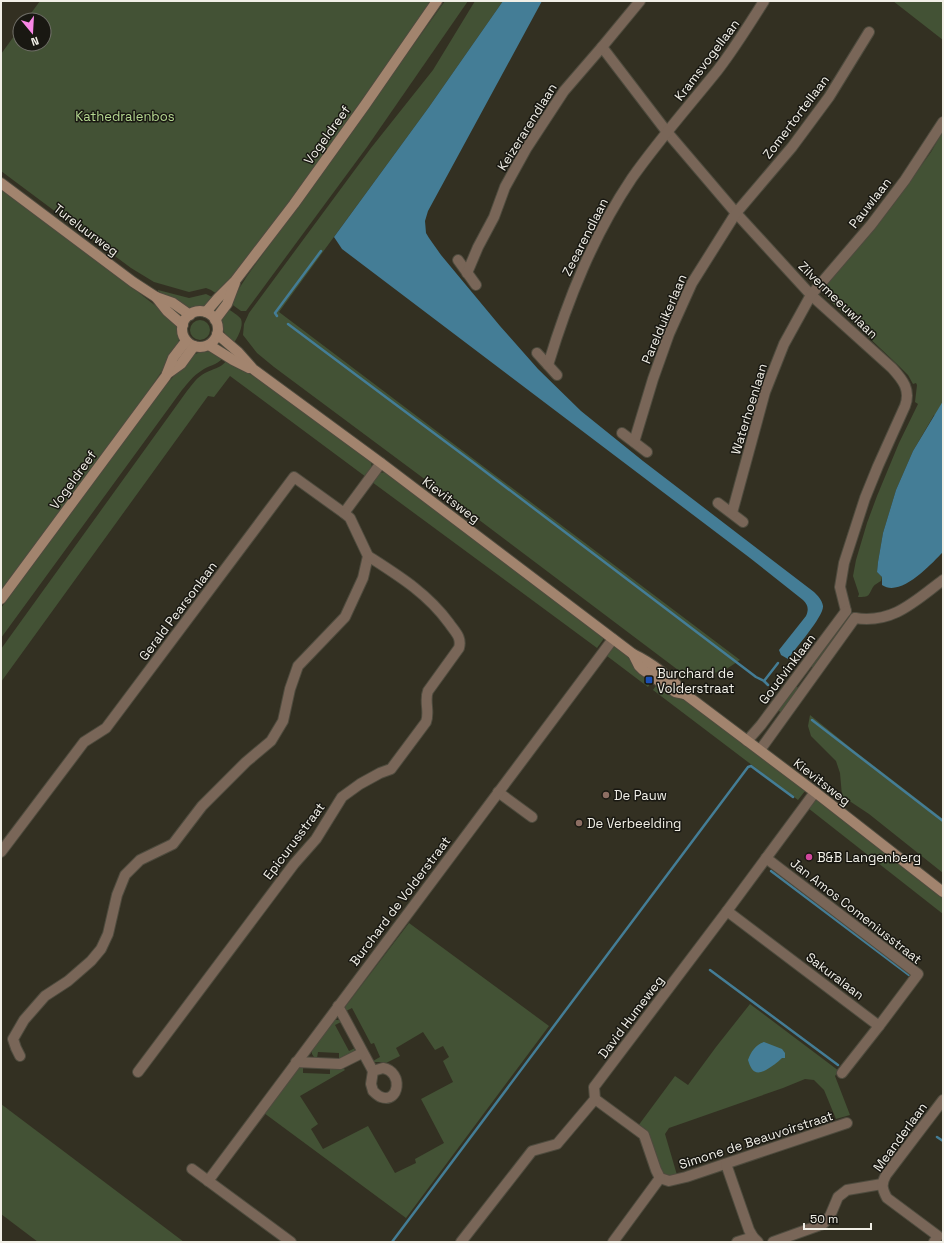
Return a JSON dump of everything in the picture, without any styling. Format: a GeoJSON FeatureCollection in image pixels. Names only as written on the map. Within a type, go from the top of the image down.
{"type":"FeatureCollection","features":[{"type":"Feature","properties":{"kind":"street","name":"Vogeldreef"},"geometry":{"type":"LineString","coordinates":[[206,312],[235,281],[294,204],[437,1]]}},
{"type":"Feature","properties":{"kind":"street","name":"Keizerarendlaan"},"geometry":{"type":"LineString","coordinates":[[467,273],[478,246],[494,217],[506,187],[526,149],[564,91],[640,1]]}},
{"type":"Feature","properties":{"kind":"street","name":"Kramsvogellaan"},"geometry":{"type":"LineString","coordinates":[[667,132],[717,71],[741,38],[764,1]]}},
{"type":"Feature","properties":{"kind":"street","name":"Zomertortellaan"},"geometry":{"type":"LineString","coordinates":[[736,213],[792,147],[825,103],[869,32]]}},
{"type":"Feature","properties":{"kind":"street","name":"Zilvermeeuwlaan"},"geometry":{"type":"LineString","coordinates":[[602,47],[667,132],[736,213],[811,295],[901,377],[907,391],[908,398],[865,498],[844,563],[840,587],[846,611]]}},
{"type":"Feature","properties":{"kind":"street","name":"Pauwlaan"},"geometry":{"type":"LineString","coordinates":[[811,295],[871,225],[905,180],[943,122]]}},
{"type":"Feature","properties":{"kind":"street","name":"Zeearendlaan"},"geometry":{"type":"LineString","coordinates":[[548,365],[567,306],[590,252],[606,220],[632,178],[667,132]]}},
{"type":"Feature","properties":{"kind":"street","name":"Tureluurweg"},"geometry":{"type":"LineString","coordinates":[[1,183],[133,282],[156,297],[173,303],[190,315]]}},
{"type":"Feature","properties":{"kind":"street","name":"Parelduikerlaan"},"geometry":{"type":"LineString","coordinates":[[634,442],[653,378],[669,334],[692,283],[736,213]]}},
{"type":"Feature","properties":{"kind":"street"},"geometry":{"type":"LineString","coordinates":[[458,260],[476,285]]}},
{"type":"Feature","properties":{"kind":"street","name":"Vogeldreef"},"geometry":{"type":"LineString","coordinates":[[215,320],[227,304],[235,281]]}},
{"type":"Feature","properties":{"kind":"street","name":"Waterhoenlaan"},"geometry":{"type":"LineString","coordinates":[[732,513],[765,392],[784,344],[811,295]]}},
{"type":"Feature","properties":{"kind":"street","name":"Tureluurweg"},"geometry":{"type":"LineString","coordinates":[[156,297],[167,311],[183,325]]}},
{"type":"Feature","properties":{"kind":"street"},"geometry":{"type":"LineString","coordinates":[[195,312],[206,312],[213,316],[215,320],[218,329],[216,339],[204,347],[190,344],[182,330],[184,321],[195,312]]}},
{"type":"Feature","properties":{"kind":"street","name":"Kievitsweg"},"geometry":{"type":"LineString","coordinates":[[217,334],[238,352],[253,369]]}},
{"type":"Feature","properties":{"kind":"street","name":"Vogeldreef"},"geometry":{"type":"LineString","coordinates":[[1,600],[166,376],[173,358],[190,344]]}},
{"type":"Feature","properties":{"kind":"street","name":"Kievitsweg"},"geometry":{"type":"LineString","coordinates":[[209,345],[233,360],[253,369],[381,463],[633,654],[643,659],[679,686],[685,694],[815,792],[943,892]]}},
{"type":"Feature","properties":{"kind":"street"},"geometry":{"type":"LineString","coordinates":[[538,353],[557,375]]}},
{"type":"Feature","properties":{"kind":"street"},"geometry":{"type":"LineString","coordinates":[[622,433],[647,452]]}},
{"type":"Feature","properties":{"kind":"street"},"geometry":{"type":"LineString","coordinates":[[20,1056],[13,1038],[24,1020],[45,996],[68,981],[91,961],[101,948],[108,934],[117,895],[125,875],[140,860],[173,844],[202,806],[246,762],[271,741],[283,721],[290,689],[298,666],[345,617],[363,578],[368,556],[350,518],[344,513],[381,463]]}},
{"type":"Feature","properties":{"kind":"street","name":"Gerald Pearsonlaan"},"geometry":{"type":"LineString","coordinates":[[1,852],[84,742],[106,728],[294,477],[344,513]]}},
{"type":"Feature","properties":{"kind":"street"},"geometry":{"type":"LineString","coordinates":[[718,503],[743,522]]}},
{"type":"Feature","properties":{"kind":"street","name":"Epicurusstraat"},"geometry":{"type":"LineString","coordinates":[[138,1072],[294,864],[316,839],[342,797],[360,784],[391,769],[426,722],[428,717],[426,697],[428,691],[459,648],[460,642],[458,636],[438,609],[412,585],[368,556]]}},
{"type":"Feature","properties":{"kind":"street"},"geometry":{"type":"LineString","coordinates":[[846,611],[854,618],[866,620],[893,615],[943,580]]}},
{"type":"Feature","properties":{"kind":"street","name":"Goudvinklaan"},"geometry":{"type":"LineString","coordinates":[[748,741],[846,611]]}},
{"type":"Feature","properties":{"kind":"street","name":"Goudvinklaan"},"geometry":{"type":"LineString","coordinates":[[760,750],[854,618]]}},
{"type":"Feature","properties":{"kind":"street","name":"Burchard de Volderstraat"},"geometry":{"type":"LineString","coordinates":[[208,1181],[613,639]]}},
{"type":"Feature","properties":{"kind":"street"},"geometry":{"type":"LineString","coordinates":[[498,792],[532,817]]}},
{"type":"Feature","properties":{"kind":"street","name":"David Humeweg"},"geometry":{"type":"LineString","coordinates":[[461,1242],[532,1151],[557,1144],[595,1099],[594,1087],[815,792]]}},
{"type":"Feature","properties":{"kind":"street","name":"Jan Amos Comeniusstraat"},"geometry":{"type":"LineString","coordinates":[[766,858],[918,974],[879,1026]]}},
{"type":"Feature","properties":{"kind":"street","name":"Sakuralaan"},"geometry":{"type":"LineString","coordinates":[[727,911],[879,1026]]}},
{"type":"Feature","properties":{"kind":"street"},"geometry":{"type":"LineString","coordinates":[[338,1006],[373,1071]]}},
{"type":"Feature","properties":{"kind":"street"},"geometry":{"type":"LineString","coordinates":[[842,1073],[879,1026]]}},
{"type":"Feature","properties":{"kind":"street"},"geometry":{"type":"LineString","coordinates":[[296,1062],[340,1064],[362,1053]]}},
{"type":"Feature","properties":{"kind":"street"},"geometry":{"type":"LineString","coordinates":[[595,1099],[644,1135],[660,1178],[614,1242]]}},
{"type":"Feature","properties":{"kind":"street","name":"Meanderlaan"},"geometry":{"type":"LineString","coordinates":[[938,1239],[887,1198],[882,1184],[886,1175],[943,1100]]}},
{"type":"Feature","properties":{"kind":"street","name":"Simone de Beauvoirstraat"},"geometry":{"type":"LineString","coordinates":[[660,1178],[669,1181],[726,1164],[847,1123]]}},
{"type":"Feature","properties":{"kind":"street"},"geometry":{"type":"LineString","coordinates":[[726,1164],[756,1240],[738,1242]]}},
{"type":"Feature","properties":{"kind":"street"},"geometry":{"type":"LineString","coordinates":[[192,1169],[291,1242]]}},
{"type":"Feature","properties":{"kind":"street"},"geometry":{"type":"LineString","coordinates":[[773,1242],[823,1224],[830,1216],[838,1197],[847,1190],[882,1184]]}},
{"type":"Feature","properties":{"kind":"green space","name":"Kathedralenbos"},"geometry":{"type":"Polygon","coordinates":[[[40,1],[432,1],[279,217],[240,268],[217,294],[206,288],[189,292],[154,282],[131,268],[1,171],[1,54],[12,39],[12,52],[52,52],[52,12],[32,12],[40,1]]]}},
{"type":"Feature","properties":{"kind":"green space"},"geometry":{"type":"Polygon","coordinates":[[[445,1],[468,1],[367,147],[246,311],[241,311],[230,303],[247,276],[445,1]]]}},
{"type":"Feature","properties":{"kind":"green space"},"geometry":{"type":"Polygon","coordinates":[[[475,1],[503,1],[429,107],[279,312],[740,660],[725,670],[690,679],[274,367],[257,353],[243,335],[244,324],[249,313],[371,148],[433,70],[475,1]]]}},
{"type":"Feature","properties":{"kind":"green space"},"geometry":{"type":"Polygon","coordinates":[[[893,1],[943,1],[943,40],[893,1]]]}},
{"type":"Feature","properties":{"kind":"green space"},"geometry":{"type":"Polygon","coordinates":[[[943,131],[943,421],[934,415],[913,451],[896,490],[883,533],[877,572],[882,577],[881,581],[874,586],[868,595],[865,597],[858,597],[859,594],[853,576],[856,560],[877,496],[899,443],[918,404],[915,402],[917,385],[916,383],[913,384],[908,375],[899,366],[826,297],[823,293],[824,287],[893,205],[931,152],[943,131]]]}},
{"type":"Feature","properties":{"kind":"green space"},"geometry":{"type":"Polygon","coordinates":[[[1,189],[175,321],[179,331],[179,341],[177,348],[144,398],[1,592],[1,189]]]}},
{"type":"Feature","properties":{"kind":"green space"},"geometry":{"type":"Polygon","coordinates":[[[158,290],[189,298],[206,294],[214,298],[205,307],[188,309],[158,290]]]}},
{"type":"Feature","properties":{"kind":"green space"},"geometry":{"type":"Polygon","coordinates":[[[227,308],[240,318],[242,322],[240,332],[233,344],[222,327],[222,319],[227,308]]]}},
{"type":"Feature","properties":{"kind":"green space"},"geometry":{"type":"Polygon","coordinates":[[[200,320],[207,323],[210,330],[207,337],[200,340],[193,337],[190,330],[193,323],[200,320]]]}},
{"type":"Feature","properties":{"kind":"green space"},"geometry":{"type":"Polygon","coordinates":[[[210,351],[223,358],[218,363],[198,373],[182,390],[1,638],[1,608],[165,386],[193,355],[200,352],[210,351]]]}},
{"type":"Feature","properties":{"kind":"green space"},"geometry":{"type":"Polygon","coordinates":[[[227,360],[263,382],[371,461],[372,469],[366,477],[230,376],[214,397],[208,396],[1,682],[1,649],[187,391],[202,375],[219,367],[227,360]]]}},
{"type":"Feature","properties":{"kind":"green space"},"geometry":{"type":"Polygon","coordinates":[[[386,472],[605,637],[597,648],[372,482],[378,473],[386,472]]]}},
{"type":"Feature","properties":{"kind":"green space"},"geometry":{"type":"Polygon","coordinates":[[[843,620],[849,624],[815,669],[809,665],[843,620]]]}},
{"type":"Feature","properties":{"kind":"green space"},"geometry":{"type":"Polygon","coordinates":[[[615,645],[623,651],[637,668],[652,681],[648,687],[607,656],[615,645]]]}},
{"type":"Feature","properties":{"kind":"green space"},"geometry":{"type":"Polygon","coordinates":[[[657,684],[672,695],[691,703],[805,791],[798,800],[653,690],[657,684]]]}},
{"type":"Feature","properties":{"kind":"green space"},"geometry":{"type":"Polygon","coordinates":[[[794,685],[800,689],[782,713],[776,709],[794,685]]]}},
{"type":"Feature","properties":{"kind":"green space"},"geometry":{"type":"Polygon","coordinates":[[[810,715],[943,819],[943,873],[869,814],[842,796],[840,773],[836,761],[811,736],[808,726],[810,715]]]}},
{"type":"Feature","properties":{"kind":"green space"},"geometry":{"type":"Polygon","coordinates":[[[815,798],[943,897],[943,914],[808,808],[815,798]]]}},
{"type":"Feature","properties":{"kind":"green space"},"geometry":{"type":"Polygon","coordinates":[[[409,923],[549,1026],[406,1218],[264,1113],[298,1066],[303,1066],[303,1073],[330,1074],[330,1068],[343,1068],[345,1070],[300,1096],[318,1124],[311,1129],[323,1149],[368,1126],[395,1173],[416,1163],[415,1159],[444,1143],[421,1099],[453,1082],[443,1061],[449,1057],[443,1046],[435,1050],[423,1032],[396,1048],[400,1056],[386,1063],[374,1062],[373,1061],[380,1057],[374,1043],[371,1044],[352,1008],[346,1011],[345,1007],[409,923]]]}},
{"type":"Feature","properties":{"kind":"green space"},"geometry":{"type":"Polygon","coordinates":[[[750,1004],[839,1071],[835,1076],[850,1115],[836,1119],[824,1090],[814,1080],[805,1079],[669,1128],[665,1134],[677,1175],[670,1177],[662,1174],[638,1126],[675,1076],[688,1085],[750,1004]]]}},
{"type":"Feature","properties":{"kind":"green space"},"geometry":{"type":"Polygon","coordinates":[[[333,1020],[339,1020],[341,1022],[335,1025],[349,1051],[355,1048],[354,1052],[339,1060],[339,1053],[318,1052],[317,1058],[314,1057],[312,1054],[312,1048],[333,1020]]]}},
{"type":"Feature","properties":{"kind":"green space"},"geometry":{"type":"Polygon","coordinates":[[[1,1104],[184,1242],[38,1242],[1,1214],[1,1104]]]}},
{"type":"Feature","properties":{"kind":"water"},"geometry":{"type":"Polygon","coordinates":[[[503,1],[542,1],[428,211],[425,221],[426,233],[441,255],[500,326],[538,369],[581,411],[643,461],[814,592],[821,600],[823,606],[819,617],[788,659],[781,655],[779,650],[806,616],[808,607],[803,600],[750,558],[342,249],[334,237],[429,107],[503,1]]]}},
{"type":"Feature","properties":{"kind":"water"},"geometry":{"type":"Polygon","coordinates":[[[943,401],[943,552],[915,578],[898,587],[890,588],[882,585],[882,577],[877,572],[883,533],[896,490],[913,451],[943,401]]]}},
{"type":"Feature","properties":{"kind":"water"},"geometry":{"type":"Polygon","coordinates":[[[764,1042],[782,1049],[785,1053],[785,1058],[782,1058],[762,1072],[756,1072],[752,1069],[748,1060],[754,1049],[764,1042]]]}},
{"type":"Feature","properties":{"kind":"waterway"},"geometry":{"type":"LineString","coordinates":[[277,316],[275,313],[321,251]]}},
{"type":"Feature","properties":{"kind":"waterway"},"geometry":{"type":"LineString","coordinates":[[288,324],[768,685]]}},
{"type":"Feature","properties":{"kind":"waterway"},"geometry":{"type":"LineString","coordinates":[[764,681],[778,663]]}},
{"type":"Feature","properties":{"kind":"waterway"},"geometry":{"type":"LineString","coordinates":[[812,720],[943,821]]}},
{"type":"Feature","properties":{"kind":"waterway"},"geometry":{"type":"LineString","coordinates":[[392,1242],[748,767],[751,766],[793,797]]}},
{"type":"Feature","properties":{"kind":"waterway"},"geometry":{"type":"LineString","coordinates":[[771,871],[909,975]]}},
{"type":"Feature","properties":{"kind":"waterway"},"geometry":{"type":"LineString","coordinates":[[710,970],[838,1065]]}},
{"type":"Feature","properties":{"kind":"waterway"},"geometry":{"type":"LineString","coordinates":[[937,1137],[943,1141]]}},
{"type":"Feature","properties":{"kind":"place","name":"Burchard de Volderstraat"},"geometry":{"type":"Point","coordinates":[649,680]}},
{"type":"Feature","properties":{"kind":"place","name":"De Pauw"},"geometry":{"type":"Point","coordinates":[606,795]}},
{"type":"Feature","properties":{"kind":"place","name":"De Verbeelding"},"geometry":{"type":"Point","coordinates":[579,823]}},
{"type":"Feature","properties":{"kind":"place","name":"B&B Langenberg"},"geometry":{"type":"Point","coordinates":[809,857]}}]}
